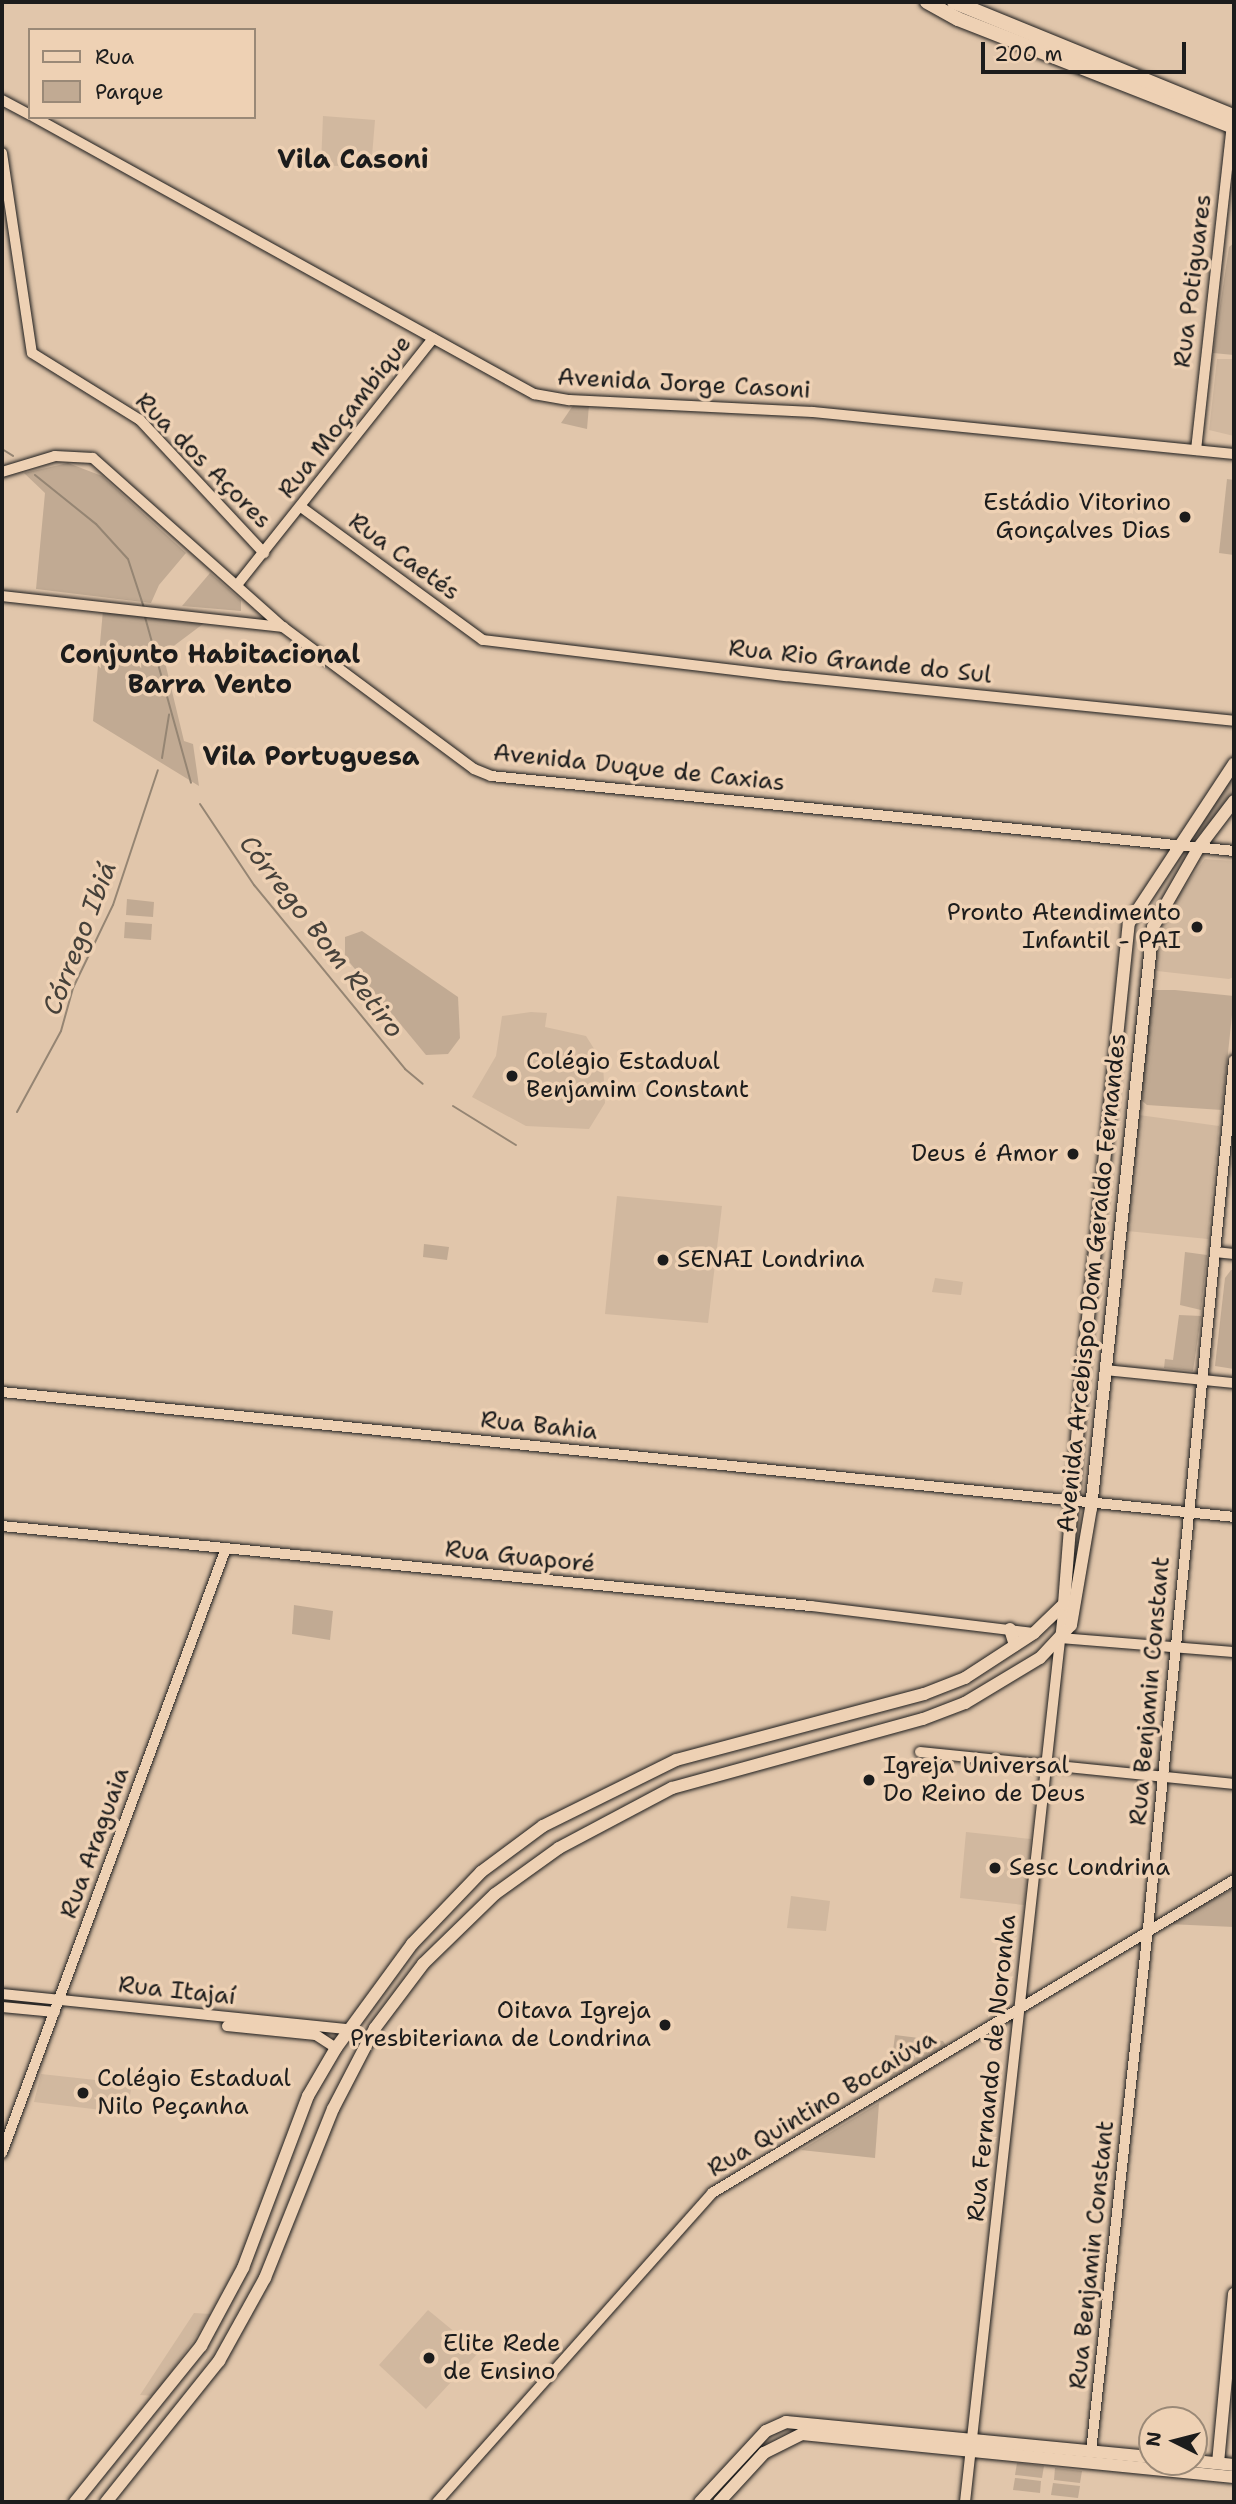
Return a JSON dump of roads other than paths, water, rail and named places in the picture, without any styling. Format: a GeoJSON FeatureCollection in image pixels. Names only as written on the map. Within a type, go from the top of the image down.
{"type":"FeatureCollection","features":[{"type":"Feature","properties":{"kind":"highway"},"geometry":{"type":"LineString","coordinates":[[927,2],[958,19],[1233,121]]}},
{"type":"Feature","properties":{"kind":"highway"},"geometry":{"type":"LineString","coordinates":[[954,2],[1233,121]]}},
{"type":"Feature","properties":{"kind":"main road"},"geometry":{"type":"LineString","coordinates":[[1179,845],[1234,764]]}},
{"type":"Feature","properties":{"kind":"main road"},"geometry":{"type":"LineString","coordinates":[[1199,847],[1234,801]]}},
{"type":"Feature","properties":{"kind":"main road","name":"Avenida Arcebispo Dom Geraldo Fernandes"},"geometry":{"type":"LineString","coordinates":[[1064,1604],[1081,1386],[1129,923],[1179,845]]}},
{"type":"Feature","properties":{"kind":"main road","name":"Avenida Arcebispo Dom Geraldo Fernandes"},"geometry":{"type":"LineString","coordinates":[[106,2502],[219,2361],[265,2278],[333,2109],[375,2028],[423,1964],[495,1894],[559,1848],[672,1788],[923,1719],[965,1703],[1017,1674],[1059,1638],[1077,1608],[1092,1503],[1153,927],[1199,847]]}},
{"type":"Feature","properties":{"kind":"main road"},"geometry":{"type":"LineString","coordinates":[[1081,1386],[1087,1395],[1078,1480],[1093,1489]]}},
{"type":"Feature","properties":{"kind":"main road"},"geometry":{"type":"LineString","coordinates":[[75,2502],[201,2346],[243,2268],[308,2096],[348,2029],[432,1921],[481,1872],[543,1826],[676,1760],[924,1694],[965,1678],[1034,1633],[1064,1604]]}},
{"type":"Feature","properties":{"kind":"main road"},"geometry":{"type":"LineString","coordinates":[[1010,1629],[1016,1645]]}},
{"type":"Feature","properties":{"kind":"main road"},"geometry":{"type":"LineString","coordinates":[[1225,2472],[1234,2294]]}},
{"type":"Feature","properties":{"kind":"main road"},"geometry":{"type":"LineString","coordinates":[[700,2502],[766,2431],[786,2422],[972,2446],[1225,2472],[1234,2465]]}},
{"type":"Feature","properties":{"kind":"main road"},"geometry":{"type":"LineString","coordinates":[[831,2426],[838,2438]]}},
{"type":"Feature","properties":{"kind":"main road"},"geometry":{"type":"LineString","coordinates":[[719,2502],[774,2444],[796,2434],[1138,2457]]}},
{"type":"Feature","properties":{"kind":"main road"},"geometry":{"type":"LineString","coordinates":[[1208,2466],[1225,2472]]}},
{"type":"Feature","properties":{"kind":"street","name":"Avenida Jorge Casoni"},"geometry":{"type":"LineString","coordinates":[[5,103],[28,114]]}},
{"type":"Feature","properties":{"kind":"street","name":"Avenida Jorge Casoni"},"geometry":{"type":"LineString","coordinates":[[37,119],[515,387],[569,400],[813,412],[1234,454]]}},
{"type":"Feature","properties":{"kind":"street","name":"Rua Potiguares"},"geometry":{"type":"LineString","coordinates":[[1196,450],[1233,121]]}},
{"type":"Feature","properties":{"kind":"street","name":"Rua dos Açores"},"geometry":{"type":"LineString","coordinates":[[2,153],[32,353],[140,421],[264,553]]}},
{"type":"Feature","properties":{"kind":"street","name":"Rua Moçambique"},"geometry":{"type":"LineString","coordinates":[[237,585],[433,340]]}},
{"type":"Feature","properties":{"kind":"street","name":"Avenida Duque de Caxias"},"geometry":{"type":"LineString","coordinates":[[2,472],[55,456],[93,458],[283,626],[474,768],[491,776],[1234,850]]}},
{"type":"Feature","properties":{"kind":"street","name":"Rua Caetés"},"geometry":{"type":"LineString","coordinates":[[301,507],[483,640]]}},
{"type":"Feature","properties":{"kind":"street"},"geometry":{"type":"LineString","coordinates":[[2,596],[283,626]]}},
{"type":"Feature","properties":{"kind":"street","name":"Rua Rio Grande do Sul"},"geometry":{"type":"LineString","coordinates":[[483,640],[786,677],[1234,721]]}},
{"type":"Feature","properties":{"kind":"street","name":"Rua Benjamin Constant"},"geometry":{"type":"LineString","coordinates":[[1091,2452],[1148,1928],[1234,1060]]}},
{"type":"Feature","properties":{"kind":"street"},"geometry":{"type":"LineString","coordinates":[[1215,1252],[1234,1254]]}},
{"type":"Feature","properties":{"kind":"street"},"geometry":{"type":"LineString","coordinates":[[1105,1370],[1234,1383]]}},
{"type":"Feature","properties":{"kind":"street","name":"Rua Bahia"},"geometry":{"type":"LineString","coordinates":[[2,1392],[1234,1517]]}},
{"type":"Feature","properties":{"kind":"street","name":"Rua Guaporé"},"geometry":{"type":"LineString","coordinates":[[2,1526],[1034,1633]]}},
{"type":"Feature","properties":{"kind":"street","name":"Rua Araguaia"},"geometry":{"type":"LineString","coordinates":[[2,2152],[226,1548]]}},
{"type":"Feature","properties":{"kind":"street","name":"Avenida Arcebispo Dom Geraldo Fernandes"},"geometry":{"type":"LineString","coordinates":[[1059,1638],[1064,1604]]}},
{"type":"Feature","properties":{"kind":"street"},"geometry":{"type":"LineString","coordinates":[[1059,1638],[1234,1652]]}},
{"type":"Feature","properties":{"kind":"street","name":"Rua Fernando de Noronha"},"geometry":{"type":"LineString","coordinates":[[965,2502],[1059,1638]]}},
{"type":"Feature","properties":{"kind":"street"},"geometry":{"type":"LineString","coordinates":[[920,1752],[1234,1784]]}},
{"type":"Feature","properties":{"kind":"street","name":"Rua Quintino Bocaiúva"},"geometry":{"type":"LineString","coordinates":[[436,2502],[712,2193],[1019,2010],[1148,1928],[1234,1880]]}},
{"type":"Feature","properties":{"kind":"street","name":"Rua Itajaí"},"geometry":{"type":"LineString","coordinates":[[2,1994],[348,2029]]}},
{"type":"Feature","properties":{"kind":"street"},"geometry":{"type":"LineString","coordinates":[[2,2007],[55,2012]]}},
{"type":"Feature","properties":{"kind":"street","name":"Rua Itajaí"},"geometry":{"type":"LineString","coordinates":[[227,2026],[316,2035],[336,2048]]}},
{"type":"Feature","properties":{"kind":"waterway","name":"Córrego Bom Retiro"},"geometry":{"type":"LineString","coordinates":[[2,449],[13,456]]}},
{"type":"Feature","properties":{"kind":"waterway","name":"Córrego Bom Retiro"},"geometry":{"type":"LineString","coordinates":[[35,475],[96,524],[128,559],[144,608]]}},
{"type":"Feature","properties":{"kind":"waterway","name":"Córrego Bom Retiro"},"geometry":{"type":"LineString","coordinates":[[145,617],[191,783]]}},
{"type":"Feature","properties":{"kind":"waterway","name":"Córrego Ibiá"},"geometry":{"type":"LineString","coordinates":[[162,758],[169,715]]}},
{"type":"Feature","properties":{"kind":"waterway","name":"Córrego Ibiá"},"geometry":{"type":"LineString","coordinates":[[17,1112],[61,1031],[73,988],[113,905],[158,770]]}},
{"type":"Feature","properties":{"kind":"waterway","name":"Córrego Bom Retiro"},"geometry":{"type":"LineString","coordinates":[[200,804],[254,885],[405,1069],[423,1084]]}},
{"type":"Feature","properties":{"kind":"waterway","name":"Córrego Bom Retiro"},"geometry":{"type":"LineString","coordinates":[[453,1106],[516,1145]]}},
{"type":"Feature","properties":{"kind":"place","name":"Estádio Vitorino Gonçalves Dias"},"geometry":{"type":"Point","coordinates":[1185,517]}},
{"type":"Feature","properties":{"kind":"place","name":"Pronto Atendimento Infantil - PAI"},"geometry":{"type":"Point","coordinates":[1197,927]}},
{"type":"Feature","properties":{"kind":"place","name":"Colégio Estadual Benjamim Constant"},"geometry":{"type":"Point","coordinates":[512,1076]}},
{"type":"Feature","properties":{"kind":"place","name":"Deus é Amor"},"geometry":{"type":"Point","coordinates":[1073,1154]}},
{"type":"Feature","properties":{"kind":"place","name":"SENAI Londrina"},"geometry":{"type":"Point","coordinates":[663,1260]}},
{"type":"Feature","properties":{"kind":"place","name":"Igreja Universal Do Reino de Deus"},"geometry":{"type":"Point","coordinates":[869,1780]}},
{"type":"Feature","properties":{"kind":"place","name":"Sesc Londrina"},"geometry":{"type":"Point","coordinates":[995,1868]}},
{"type":"Feature","properties":{"kind":"place","name":"Oitava Igreja Presbiteriana de Londrina"},"geometry":{"type":"Point","coordinates":[665,2025]}},
{"type":"Feature","properties":{"kind":"place","name":"Colégio Estadual Nilo Peçanha"},"geometry":{"type":"Point","coordinates":[83,2093]}},
{"type":"Feature","properties":{"kind":"place","name":"Elite Rede de Ensino"},"geometry":{"type":"Point","coordinates":[429,2358]}},
{"type":"Feature","properties":{"kind":"district","name":"Vila Casoni"},"geometry":{"type":"Point","coordinates":[353,159]}},
{"type":"Feature","properties":{"kind":"district","name":"Conjunto Habitacional Barra Vento"},"geometry":{"type":"Point","coordinates":[210,669]}},
{"type":"Feature","properties":{"kind":"district","name":"Vila Portuguesa"},"geometry":{"type":"Point","coordinates":[311,756]}}]}
